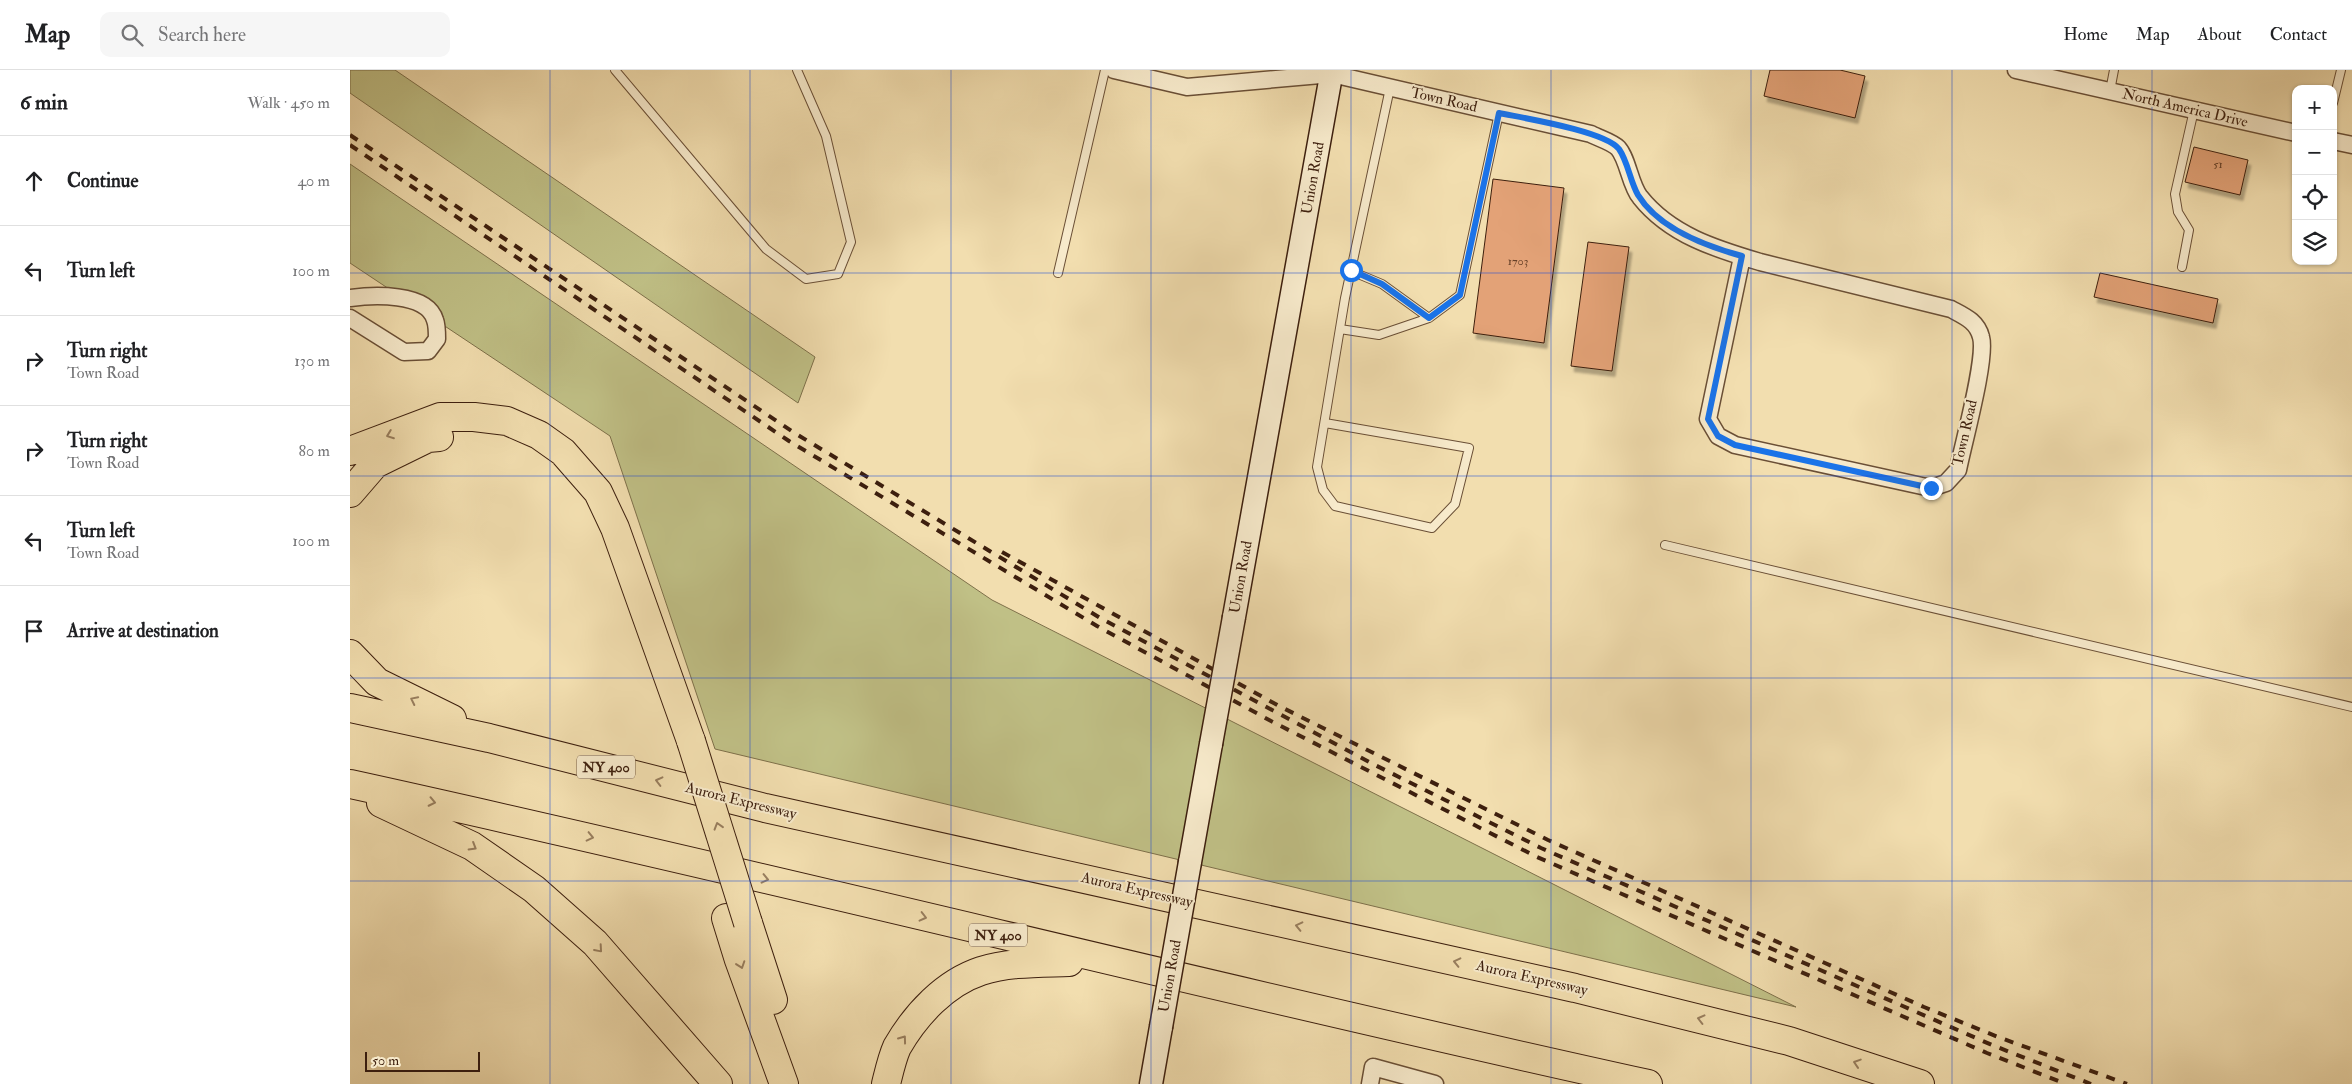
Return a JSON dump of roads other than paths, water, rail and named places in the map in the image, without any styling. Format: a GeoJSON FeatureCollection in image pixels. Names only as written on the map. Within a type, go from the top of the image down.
{"type":"FeatureCollection","features":[{"type":"Feature","properties":{"kind":"highway"},"geometry":{"type":"LineString","coordinates":[[350,451],[440,417],[474,417],[507,422],[539,436],[562,452],[598,492],[616,528],[737,921],[803,1084]]}},
{"type":"Feature","properties":{"kind":"highway"},"geometry":{"type":"LineString","coordinates":[[350,493],[375,464],[428,438],[471,431],[508,437],[537,451],[562,470],[585,498],[606,535],[682,740]]}},
{"type":"Feature","properties":{"kind":"highway"},"geometry":{"type":"LineString","coordinates":[[350,654],[377,682],[489,738]]}},
{"type":"Feature","properties":{"kind":"highway","name":"Aurora Expressway"},"geometry":{"type":"LineString","coordinates":[[350,708],[489,738],[765,808],[1575,988],[1789,1041],[1920,1084]]}},
{"type":"Feature","properties":{"kind":"highway","name":"NY 400"},"geometry":{"type":"LineString","coordinates":[[350,784],[592,837],[1106,961],[1648,1084]]}},
{"type":"Feature","properties":{"kind":"highway"},"geometry":{"type":"LineString","coordinates":[[350,790],[472,846],[534,888],[595,943],[718,1084]]}},
{"type":"Feature","properties":{"kind":"highway"},"geometry":{"type":"LineString","coordinates":[[737,921],[738,960],[784,1084]]}},
{"type":"Feature","properties":{"kind":"highway"},"geometry":{"type":"LineString","coordinates":[[886,1084],[897,1048],[926,1008],[950,985],[982,970],[1026,964],[1106,961]]}},
{"type":"Feature","properties":{"kind":"main road","name":"Union Road"},"geometry":{"type":"LineString","coordinates":[[1151,1084],[1332,72]]}},
{"type":"Feature","properties":{"kind":"street","name":"Town Road"},"geometry":{"type":"LineString","coordinates":[[1115,70],[1187,87],[1253,76],[1332,72],[1390,88],[1591,134],[1618,148],[1638,195],[1658,218],[1710,247],[1951,309],[1971,319],[1981,337],[1982,357],[1958,470],[1946,483],[1931,488],[1735,445],[1718,436],[1708,419],[1742,256]]}},
{"type":"Feature","properties":{"kind":"street","name":"North America Drive"},"geometry":{"type":"LineString","coordinates":[[2016,70],[2292,132]]}},
{"type":"Feature","properties":{"kind":"street"},"geometry":{"type":"LineString","coordinates":[[2337,142],[2352,146]]}},
{"type":"Feature","properties":{"kind":"street"},"geometry":{"type":"LineString","coordinates":[[350,298],[374,295],[407,299],[429,310],[435,319],[437,339],[428,351],[404,352],[350,318]]}},
{"type":"Feature","properties":{"kind":"street"},"geometry":{"type":"LineString","coordinates":[[1370,1084],[1373,1066],[1435,1084]]}},
{"type":"Feature","properties":{"kind":"lane"},"geometry":{"type":"LineString","coordinates":[[615,70],[766,249],[806,280],[838,274],[851,242],[826,136],[797,70]]}},
{"type":"Feature","properties":{"kind":"lane"},"geometry":{"type":"LineString","coordinates":[[1058,273],[1105,70]]}},
{"type":"Feature","properties":{"kind":"lane"},"geometry":{"type":"LineString","coordinates":[[2110,91],[2114,70]]}},
{"type":"Feature","properties":{"kind":"lane"},"geometry":{"type":"LineString","coordinates":[[2337,85],[2340,70]]}},
{"type":"Feature","properties":{"kind":"lane"},"geometry":{"type":"LineString","coordinates":[[1325,423],[1468,448],[1455,504],[1432,528],[1335,506],[1323,490],[1317,467],[1351,270],[1390,88]]}},
{"type":"Feature","properties":{"kind":"lane"},"geometry":{"type":"LineString","coordinates":[[2182,267],[2189,230],[2178,212],[2174,194],[2194,110]]}},
{"type":"Feature","properties":{"kind":"lane"},"geometry":{"type":"LineString","coordinates":[[1340,329],[1379,335],[1429,318],[1460,295],[1499,113]]}},
{"type":"Feature","properties":{"kind":"lane"},"geometry":{"type":"LineString","coordinates":[[1351,270],[1382,284],[1429,318]]}},
{"type":"Feature","properties":{"kind":"lane"},"geometry":{"type":"LineString","coordinates":[[1665,545],[2352,707]]}},
{"type":"Feature","properties":{"kind":"railway"},"geometry":{"type":"LineString","coordinates":[[350,135],[793,432],[1102,619],[1375,765],[1541,848],[1992,1045],[2091,1084]]}},
{"type":"Feature","properties":{"kind":"railway"},"geometry":{"type":"LineString","coordinates":[[350,145],[789,441],[1097,626],[1271,721],[1537,857],[1987,1053],[2066,1084]]}},
{"type":"Feature","properties":{"kind":"railway"},"geometry":{"type":"LineString","coordinates":[[1002,552],[1279,706],[1548,840],[1924,1007],[1998,1037],[2127,1084]]}}]}
